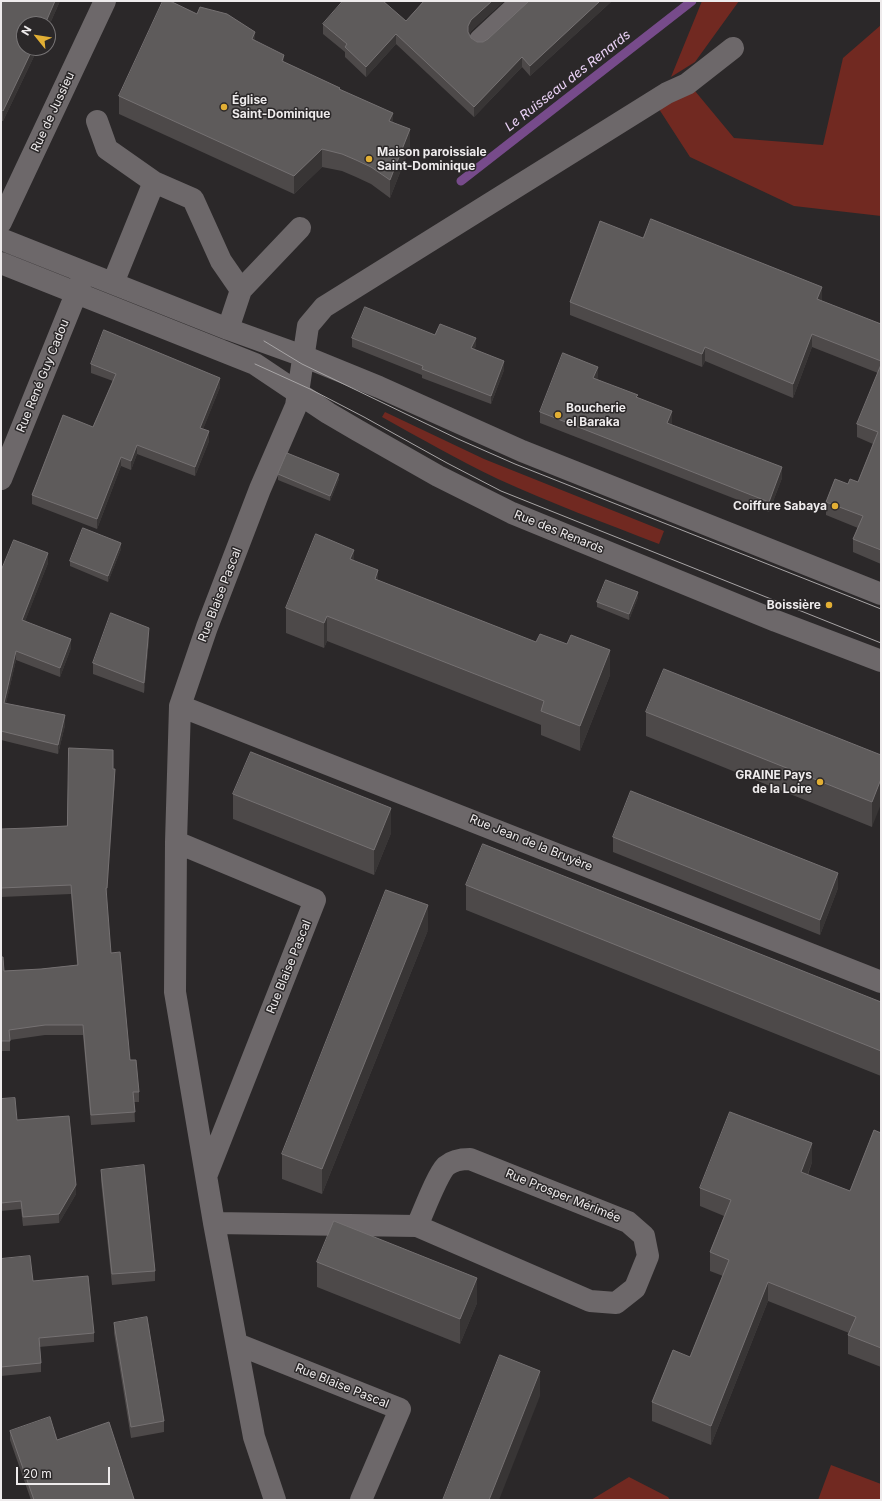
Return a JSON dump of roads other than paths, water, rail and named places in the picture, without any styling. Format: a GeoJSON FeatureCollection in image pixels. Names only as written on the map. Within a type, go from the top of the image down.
{"type":"FeatureCollection","features":[{"type":"Feature","properties":{"kind":"street","name":"Rue de Jussieu"},"geometry":{"type":"LineString","coordinates":[[1,222],[105,1]]}},
{"type":"Feature","properties":{"kind":"street"},"geometry":{"type":"LineString","coordinates":[[480,40],[522,1]]}},
{"type":"Feature","properties":{"kind":"street","name":"Rue Blaise Pascal"},"geometry":{"type":"LineString","coordinates":[[275,1500],[254,1437],[214,1223],[207,1174],[175,992],[176,842],[180,706],[207,627],[260,489],[296,406],[308,326],[324,307],[667,93],[687,84],[733,48]]}},
{"type":"Feature","properties":{"kind":"street"},"geometry":{"type":"LineString","coordinates":[[97,121],[107,149],[154,182],[193,199],[221,261],[241,290]]}},
{"type":"Feature","properties":{"kind":"street"},"geometry":{"type":"LineString","coordinates":[[113,283],[154,182]]}},
{"type":"Feature","properties":{"kind":"street"},"geometry":{"type":"LineString","coordinates":[[228,329],[241,290],[300,228]]}},
{"type":"Feature","properties":{"kind":"street"},"geometry":{"type":"LineString","coordinates":[[1,239],[228,329],[303,356],[385,390],[522,451],[881,594]]}},
{"type":"Feature","properties":{"kind":"street","name":"Rue des Renards"},"geometry":{"type":"LineString","coordinates":[[1,263],[255,364],[328,413],[438,476],[512,512],[776,621],[881,661]]}},
{"type":"Feature","properties":{"kind":"street","name":"Rue René Guy Cadou"},"geometry":{"type":"LineString","coordinates":[[1,479],[84,272]]}},
{"type":"Feature","properties":{"kind":"street","name":"Rue Jean de la Bruyère"},"geometry":{"type":"LineString","coordinates":[[180,706],[881,982]]}},
{"type":"Feature","properties":{"kind":"street","name":"Rue Blaise Pascal"},"geometry":{"type":"LineString","coordinates":[[176,842],[315,900],[207,1174]]}},
{"type":"Feature","properties":{"kind":"street","name":"Rue Prosper Mérimée"},"geometry":{"type":"LineString","coordinates":[[214,1223],[417,1226],[590,1302],[616,1303],[635,1288],[648,1256],[644,1236],[628,1222],[470,1159],[459,1160],[446,1166],[417,1226]]}},
{"type":"Feature","properties":{"kind":"street","name":"Rue Blaise Pascal"},"geometry":{"type":"LineString","coordinates":[[237,1344],[400,1408],[361,1500]]}},
{"type":"Feature","properties":{"kind":"waterway","name":"Le Ruisseau des Renards"},"geometry":{"type":"LineString","coordinates":[[461,181],[692,1]]}},
{"type":"Feature","properties":{"kind":"tram line"},"geometry":{"type":"LineString","coordinates":[[264,341],[302,364],[458,439],[515,464],[881,609]]}},
{"type":"Feature","properties":{"kind":"tram line"},"geometry":{"type":"LineString","coordinates":[[255,364],[310,389],[501,491],[881,643]]}},
{"type":"Feature","properties":{"kind":"place","name":"Église Saint-Dominique"},"geometry":{"type":"Point","coordinates":[224,107]}},
{"type":"Feature","properties":{"kind":"place","name":"Maison paroissiale Saint-Dominique"},"geometry":{"type":"Point","coordinates":[369,159]}},
{"type":"Feature","properties":{"kind":"place","name":"Boucherie el Baraka"},"geometry":{"type":"Point","coordinates":[558,415]}},
{"type":"Feature","properties":{"kind":"place","name":"Coiffure Sabaya"},"geometry":{"type":"Point","coordinates":[835,506]}},
{"type":"Feature","properties":{"kind":"place","name":"Boissière"},"geometry":{"type":"Point","coordinates":[829,605]}},
{"type":"Feature","properties":{"kind":"place","name":"GRAINE Pays de la Loire"},"geometry":{"type":"Point","coordinates":[820,782]}}]}
